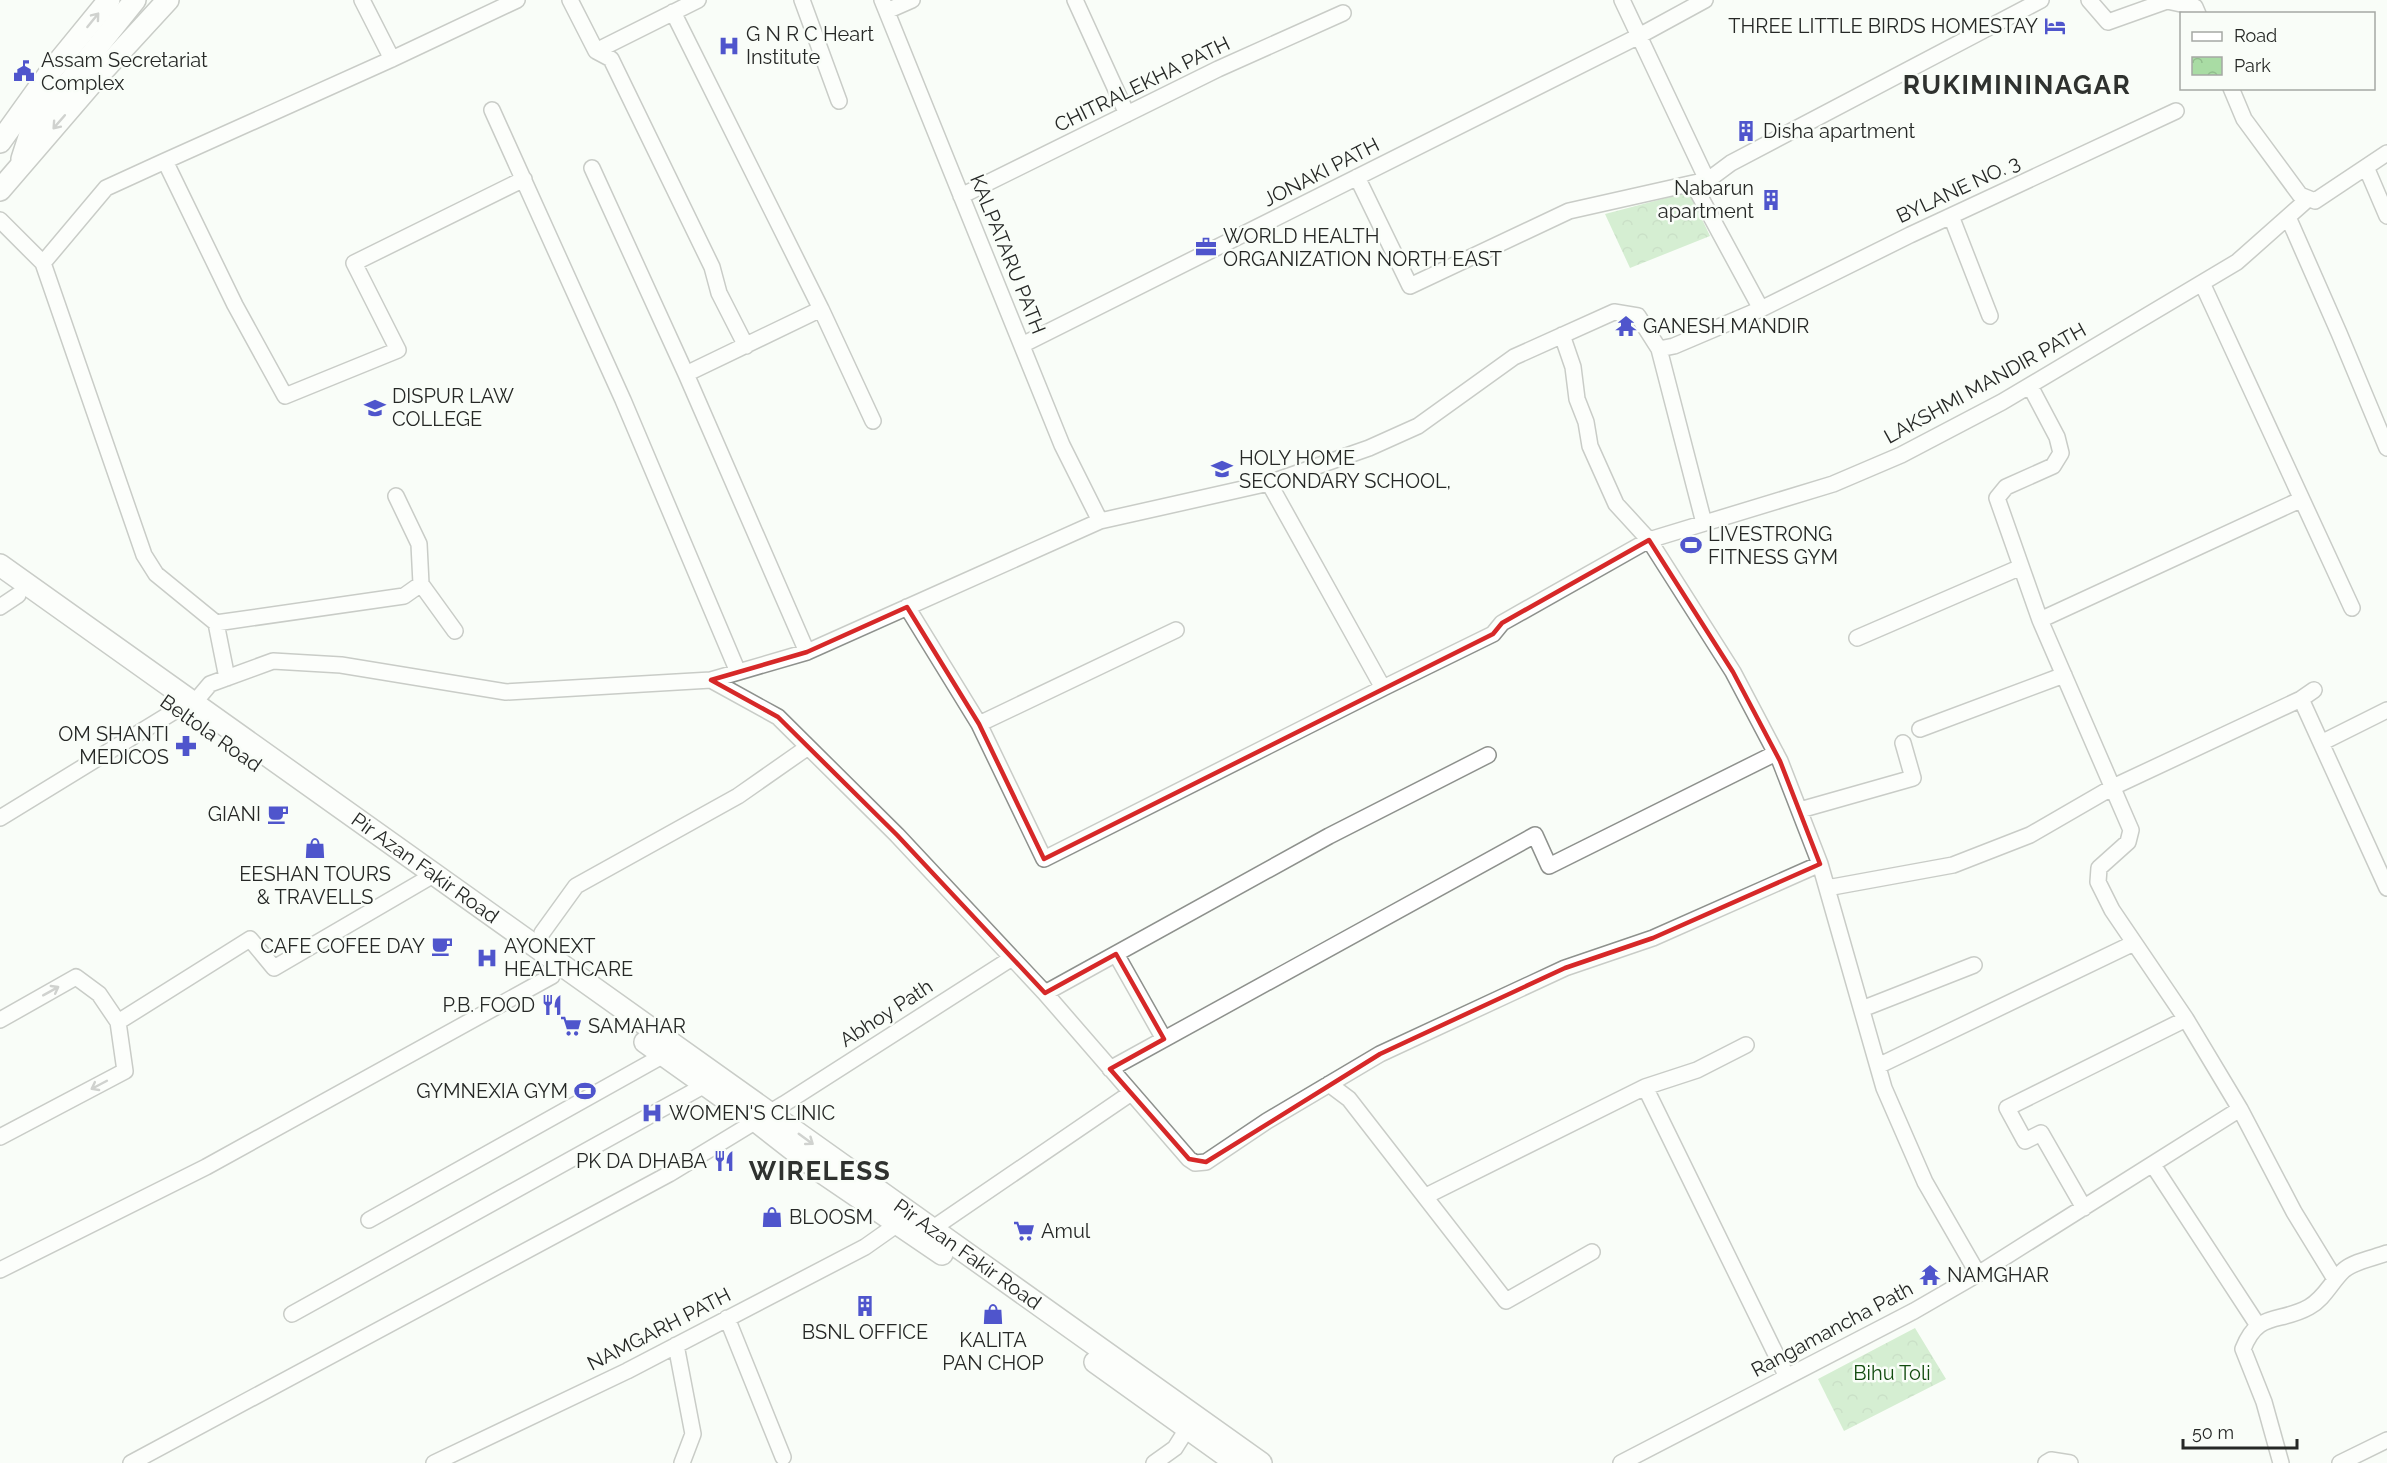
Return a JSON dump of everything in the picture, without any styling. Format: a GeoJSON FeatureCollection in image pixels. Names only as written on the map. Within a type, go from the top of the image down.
{"type":"FeatureCollection","features":[{"type":"Feature","properties":{"kind":"main road"},"geometry":{"type":"LineString","coordinates":[[0,141],[51,71],[109,0]]}},
{"type":"Feature","properties":{"kind":"main road"},"geometry":{"type":"LineString","coordinates":[[19,168],[32,128],[135,0]]}},
{"type":"Feature","properties":{"kind":"main road"},"geometry":{"type":"LineString","coordinates":[[0,190],[99,75],[168,0]]}},
{"type":"Feature","properties":{"kind":"main road","name":"Pir Azan Fakir Road"},"geometry":{"type":"LineString","coordinates":[[0,565],[186,706],[428,879],[770,1112],[926,1233],[1187,1429],[1236,1463]]}},
{"type":"Feature","properties":{"kind":"main road","name":"Beltola Road"},"geometry":{"type":"LineString","coordinates":[[0,583],[9,601],[186,706]]}},
{"type":"Feature","properties":{"kind":"main road","name":"Pir Azan Fakir Road"},"geometry":{"type":"LineString","coordinates":[[428,879],[552,976],[705,1085],[770,1112],[819,1171],[899,1223],[926,1233],[1261,1463]]}},
{"type":"Feature","properties":{"kind":"street"},"geometry":{"type":"LineString","coordinates":[[362,0],[392,59]]}},
{"type":"Feature","properties":{"kind":"street"},"geometry":{"type":"LineString","coordinates":[[43,263],[106,188],[517,0]]}},
{"type":"Feature","properties":{"kind":"street"},"geometry":{"type":"LineString","coordinates":[[570,0],[596,51],[611,59],[712,267],[719,293],[746,346]]}},
{"type":"Feature","properties":{"kind":"street"},"geometry":{"type":"LineString","coordinates":[[596,51],[698,0]]}},
{"type":"Feature","properties":{"kind":"street"},"geometry":{"type":"LineString","coordinates":[[802,0],[839,101]]}},
{"type":"Feature","properties":{"kind":"street"},"geometry":{"type":"LineString","coordinates":[[884,6],[912,0]]}},
{"type":"Feature","properties":{"kind":"street"},"geometry":{"type":"LineString","coordinates":[[1075,0],[1127,114]]}},
{"type":"Feature","properties":{"kind":"street"},"geometry":{"type":"LineString","coordinates":[[1622,0],[1707,180]]}},
{"type":"Feature","properties":{"kind":"street","name":"JONAKI PATH"},"geometry":{"type":"LineString","coordinates":[[1022,345],[1639,36],[1705,0]]}},
{"type":"Feature","properties":{"kind":"street"},"geometry":{"type":"LineString","coordinates":[[1761,309],[1696,189],[1731,163],[2041,0]]}},
{"type":"Feature","properties":{"kind":"street"},"geometry":{"type":"LineString","coordinates":[[2089,0],[2108,22],[2167,1],[2195,8],[2197,12]]}},
{"type":"Feature","properties":{"kind":"street","name":"KALPATARU PATH"},"geometry":{"type":"LineString","coordinates":[[884,6],[1062,445],[1100,521]]}},
{"type":"Feature","properties":{"kind":"street"},"geometry":{"type":"LineString","coordinates":[[673,12],[821,309],[873,421]]}},
{"type":"Feature","properties":{"kind":"street","name":"CHITRALEKHA PATH"},"geometry":{"type":"LineString","coordinates":[[961,196],[1218,69],[1343,13]]}},
{"type":"Feature","properties":{"kind":"street"},"geometry":{"type":"LineString","coordinates":[[2232,90],[2244,119],[2300,195],[2315,201],[2387,153]]}},
{"type":"Feature","properties":{"kind":"street"},"geometry":{"type":"LineString","coordinates":[[492,110],[623,400],[738,672]]}},
{"type":"Feature","properties":{"kind":"street","name":"BYLANE NO. 3"},"geometry":{"type":"LineString","coordinates":[[1659,349],[1674,346],[1761,309],[1951,216],[2176,111]]}},
{"type":"Feature","properties":{"kind":"street"},"geometry":{"type":"LineString","coordinates":[[165,161],[235,305],[285,396],[398,350],[354,263],[524,179]]}},
{"type":"Feature","properties":{"kind":"street"},"geometry":{"type":"LineString","coordinates":[[2366,167],[2387,216]]}},
{"type":"Feature","properties":{"kind":"street"},"geometry":{"type":"LineString","coordinates":[[592,168],[686,374],[807,651]]}},
{"type":"Feature","properties":{"kind":"street"},"geometry":{"type":"LineString","coordinates":[[1357,177],[1410,286],[1569,211],[1707,180]]}},
{"type":"Feature","properties":{"kind":"street","name":"LAKSHMI MANDIR PATH"},"geometry":{"type":"LineString","coordinates":[[979,724],[1044,859],[1493,633],[1503,623],[1649,540],[1843,480],[1901,455],[2030,386],[2236,262],[2308,198]]}},
{"type":"Feature","properties":{"kind":"street"},"geometry":{"type":"LineString","coordinates":[[1951,216],[1990,316]]}},
{"type":"Feature","properties":{"kind":"street"},"geometry":{"type":"LineString","coordinates":[[2288,216],[2387,448]]}},
{"type":"Feature","properties":{"kind":"street"},"geometry":{"type":"LineString","coordinates":[[0,220],[43,263],[144,555],[156,574],[216,623],[227,678]]}},
{"type":"Feature","properties":{"kind":"street"},"geometry":{"type":"LineString","coordinates":[[2202,283],[2300,500],[2352,608]]}},
{"type":"Feature","properties":{"kind":"street"},"geometry":{"type":"LineString","coordinates":[[686,374],[821,309]]}},
{"type":"Feature","properties":{"kind":"street"},"geometry":{"type":"LineString","coordinates":[[0,818],[186,706],[210,684],[273,661],[341,665],[507,692],[711,680],[807,651],[1100,521],[1269,483],[1369,448],[1418,426],[1514,357],[1614,312],[1638,316],[1659,349],[1704,523]]}},
{"type":"Feature","properties":{"kind":"street"},"geometry":{"type":"LineString","coordinates":[[1562,335],[1573,367],[1577,399],[1586,422],[1590,446],[1616,504],[1649,540],[1733,672],[1776,753],[1820,864],[1884,1088],[1925,1182],[1978,1274]]}},
{"type":"Feature","properties":{"kind":"street"},"geometry":{"type":"LineString","coordinates":[[2030,386],[2057,437],[2061,453],[2053,466],[2006,487],[1997,498],[2040,620],[2131,830],[2128,842],[2100,868],[2098,882],[2112,910],[2186,1019],[2240,1109],[2294,1212],[2335,1279]]}},
{"type":"Feature","properties":{"kind":"street"},"geometry":{"type":"LineString","coordinates":[[1269,483],[1383,688]]}},
{"type":"Feature","properties":{"kind":"street"},"geometry":{"type":"LineString","coordinates":[[396,496],[419,544],[421,584],[455,631]]}},
{"type":"Feature","properties":{"kind":"street"},"geometry":{"type":"LineString","coordinates":[[2040,620],[2300,500]]}},
{"type":"Feature","properties":{"kind":"street"},"geometry":{"type":"LineString","coordinates":[[1857,638],[2021,567]]}},
{"type":"Feature","properties":{"kind":"street"},"geometry":{"type":"LineString","coordinates":[[216,623],[404,596],[421,584]]}},
{"type":"Feature","properties":{"kind":"street"},"geometry":{"type":"LineString","coordinates":[[907,607],[979,724],[1176,630]]}},
{"type":"Feature","properties":{"kind":"street"},"geometry":{"type":"LineString","coordinates":[[1920,729],[2064,675]]}},
{"type":"Feature","properties":{"kind":"street"},"geometry":{"type":"LineString","coordinates":[[711,680],[778,717],[897,835],[1045,993],[1188,1159],[1195,1162],[1206,1162],[1267,1121],[1380,1054],[1565,968],[1653,938],[1820,864]]}},
{"type":"Feature","properties":{"kind":"street"},"geometry":{"type":"LineString","coordinates":[[1827,888],[1953,865],[2030,835],[2113,787],[2301,699],[2314,690]]}},
{"type":"Feature","properties":{"kind":"street"},"geometry":{"type":"LineString","coordinates":[[2301,699],[2381,860],[2387,888]]}},
{"type":"Feature","properties":{"kind":"street"},"geometry":{"type":"LineString","coordinates":[[2321,742],[2387,710]]}},
{"type":"Feature","properties":{"kind":"street"},"geometry":{"type":"LineString","coordinates":[[1800,810],[1913,778],[1903,743]]}},
{"type":"Feature","properties":{"kind":"street"},"geometry":{"type":"LineString","coordinates":[[542,933],[576,886],[738,796],[808,747]]}},
{"type":"Feature","properties":{"kind":"street"},"geometry":{"type":"LineString","coordinates":[[1110,1069],[1535,835],[1549,866],[1776,753]]}},
{"type":"Feature","properties":{"kind":"street"},"geometry":{"type":"LineString","coordinates":[[1045,993],[1329,836],[1488,755]]}},
{"type":"Feature","properties":{"kind":"street"},"geometry":{"type":"LineString","coordinates":[[118,1022],[250,939],[274,968],[428,879]]}},
{"type":"Feature","properties":{"kind":"street"},"geometry":{"type":"LineString","coordinates":[[1878,1066],[2134,943]]}},
{"type":"Feature","properties":{"kind":"street"},"geometry":{"type":"LineString","coordinates":[[1116,954],[1164,1039]]}},
{"type":"Feature","properties":{"kind":"street","name":"Abhoy Path"},"geometry":{"type":"LineString","coordinates":[[131,1463],[669,1174],[1011,958]]}},
{"type":"Feature","properties":{"kind":"street"},"geometry":{"type":"LineString","coordinates":[[1862,1009],[1974,966]]}},
{"type":"Feature","properties":{"kind":"street"},"geometry":{"type":"LineString","coordinates":[[0,1270],[206,1167],[552,976]]}},
{"type":"Feature","properties":{"kind":"street"},"geometry":{"type":"LineString","coordinates":[[0,1020],[76,977],[99,994],[118,1022],[125,1071],[0,1137]]}},
{"type":"Feature","properties":{"kind":"street"},"geometry":{"type":"LineString","coordinates":[[2084,1208],[2041,1133],[2025,1141],[2007,1108],[2186,1019]]}},
{"type":"Feature","properties":{"kind":"street"},"geometry":{"type":"LineString","coordinates":[[1426,1196],[1645,1087],[1697,1070],[1746,1045]]}},
{"type":"Feature","properties":{"kind":"street"},"geometry":{"type":"LineString","coordinates":[[369,1220],[664,1055]]}},
{"type":"Feature","properties":{"kind":"street"},"geometry":{"type":"LineString","coordinates":[[1329,1084],[1349,1099],[1506,1301],[1592,1252]]}},
{"type":"Feature","properties":{"kind":"street"},"geometry":{"type":"LineString","coordinates":[[292,1314],[705,1085]]}},
{"type":"Feature","properties":{"kind":"street"},"geometry":{"type":"LineString","coordinates":[[1645,1087],[1787,1377]]}},
{"type":"Feature","properties":{"kind":"street"},"geometry":{"type":"LineString","coordinates":[[926,1233],[1131,1093]]}},
{"type":"Feature","properties":{"kind":"street","name":"Rangamancha Path"},"geometry":{"type":"LineString","coordinates":[[1621,1463],[1914,1311],[1978,1274],[2240,1109]]}},
{"type":"Feature","properties":{"kind":"street"},"geometry":{"type":"LineString","coordinates":[[2153,1165],[2258,1324]]}},
{"type":"Feature","properties":{"kind":"street","name":"NAMGARH PATH"},"geometry":{"type":"LineString","coordinates":[[434,1463],[627,1371],[864,1247],[899,1223]]}},
{"type":"Feature","properties":{"kind":"street"},"geometry":{"type":"LineString","coordinates":[[2281,1463],[2264,1402],[2242,1349],[2247,1338],[2258,1324],[2308,1308],[2322,1297],[2346,1268],[2387,1253]]}},
{"type":"Feature","properties":{"kind":"street"},"geometry":{"type":"LineString","coordinates":[[727,1318],[783,1457]]}},
{"type":"Feature","properties":{"kind":"street"},"geometry":{"type":"LineString","coordinates":[[676,1345],[693,1434],[682,1463]]}},
{"type":"Feature","properties":{"kind":"street"},"geometry":{"type":"LineString","coordinates":[[1154,1463],[1175,1448],[1187,1429]]}},
{"type":"Feature","properties":{"kind":"street"},"geometry":{"type":"LineString","coordinates":[[2340,1463],[2387,1440]]}},
{"type":"Feature","properties":{"kind":"street"},"geometry":{"type":"LineString","coordinates":[[2046,1463],[2051,1460],[2070,1463]]}},
{"type":"Feature","properties":{"kind":"highlighted area"},"geometry":{"type":"Polygon","coordinates":[[[1649,540],[1733,672],[1780,761],[1820,864],[1653,938],[1565,968],[1380,1054],[1206,1162],[1189,1159],[1110,1069],[1164,1039],[1116,954],[1045,993],[897,835],[778,717],[711,680],[807,652],[907,607],[979,724],[1044,859],[1493,634],[1502,623],[1649,540]]]}},
{"type":"Feature","properties":{"kind":"green space"},"geometry":{"type":"Polygon","coordinates":[[[1689,192],[1710,236],[1630,268],[1605,214],[1689,192]]]}},
{"type":"Feature","properties":{"kind":"green space","name":"Bihu Toli"},"geometry":{"type":"Polygon","coordinates":[[[1915,1328],[1946,1379],[1844,1431],[1818,1379],[1915,1328]]]}},
{"type":"Feature","properties":{"kind":"place","name":"THREE LITTLE BIRDS HOMESTAY"},"geometry":{"type":"Point","coordinates":[2055,26]}},
{"type":"Feature","properties":{"kind":"place","name":"G N R C Heart Institute"},"geometry":{"type":"Point","coordinates":[729,46]}},
{"type":"Feature","properties":{"kind":"place","name":"Assam Secretariat Complex"},"geometry":{"type":"Point","coordinates":[24,71]}},
{"type":"Feature","properties":{"kind":"place","name":"Disha apartment"},"geometry":{"type":"Point","coordinates":[1746,131]}},
{"type":"Feature","properties":{"kind":"place","name":"Nabarun apartment"},"geometry":{"type":"Point","coordinates":[1771,200]}},
{"type":"Feature","properties":{"kind":"place","name":"WORLD HEALTH ORGANIZATION NORTH EAST"},"geometry":{"type":"Point","coordinates":[1206,247]}},
{"type":"Feature","properties":{"kind":"place","name":"GANESH MANDIR"},"geometry":{"type":"Point","coordinates":[1626,326]}},
{"type":"Feature","properties":{"kind":"place","name":"DISPUR LAW COLLEGE"},"geometry":{"type":"Point","coordinates":[375,408]}},
{"type":"Feature","properties":{"kind":"place","name":"HOLY HOME SECONDARY SCHOOL,"},"geometry":{"type":"Point","coordinates":[1222,469]}},
{"type":"Feature","properties":{"kind":"place","name":"LIVESTRONG FITNESS GYM"},"geometry":{"type":"Point","coordinates":[1691,545]}},
{"type":"Feature","properties":{"kind":"place","name":"OM SHANTI MEDICOS"},"geometry":{"type":"Point","coordinates":[186,746]}},
{"type":"Feature","properties":{"kind":"place","name":"GIANI"},"geometry":{"type":"Point","coordinates":[278,814]}},
{"type":"Feature","properties":{"kind":"place","name":"EESHAN TOURS & TRAVELLS"},"geometry":{"type":"Point","coordinates":[315,848]}},
{"type":"Feature","properties":{"kind":"place","name":"CAFE COFEE DAY"},"geometry":{"type":"Point","coordinates":[442,946]}},
{"type":"Feature","properties":{"kind":"place","name":"AYONEXT HEALTHCARE"},"geometry":{"type":"Point","coordinates":[487,958]}},
{"type":"Feature","properties":{"kind":"place","name":"P.B. FOOD"},"geometry":{"type":"Point","coordinates":[552,1005]}},
{"type":"Feature","properties":{"kind":"place","name":"SAMAHAR"},"geometry":{"type":"Point","coordinates":[571,1026]}},
{"type":"Feature","properties":{"kind":"place","name":"GYMNEXIA GYM"},"geometry":{"type":"Point","coordinates":[585,1091]}},
{"type":"Feature","properties":{"kind":"place","name":"WOMEN'S CLINIC"},"geometry":{"type":"Point","coordinates":[652,1113]}},
{"type":"Feature","properties":{"kind":"place","name":"PK DA DHABA"},"geometry":{"type":"Point","coordinates":[724,1161]}},
{"type":"Feature","properties":{"kind":"place","name":"BLOOSM"},"geometry":{"type":"Point","coordinates":[772,1217]}},
{"type":"Feature","properties":{"kind":"place","name":"Amul"},"geometry":{"type":"Point","coordinates":[1024,1231]}},
{"type":"Feature","properties":{"kind":"place","name":"NAMGHAR"},"geometry":{"type":"Point","coordinates":[1930,1275]}},
{"type":"Feature","properties":{"kind":"place","name":"BSNL OFFICE"},"geometry":{"type":"Point","coordinates":[865,1306]}},
{"type":"Feature","properties":{"kind":"place","name":"KALITA PAN CHOP"},"geometry":{"type":"Point","coordinates":[993,1314]}},
{"type":"Feature","properties":{"kind":"district","name":"RUKIMININAGAR"},"geometry":{"type":"Point","coordinates":[2017,85]}},
{"type":"Feature","properties":{"kind":"district","name":"WIRELESS"},"geometry":{"type":"Point","coordinates":[820,1171]}}]}
